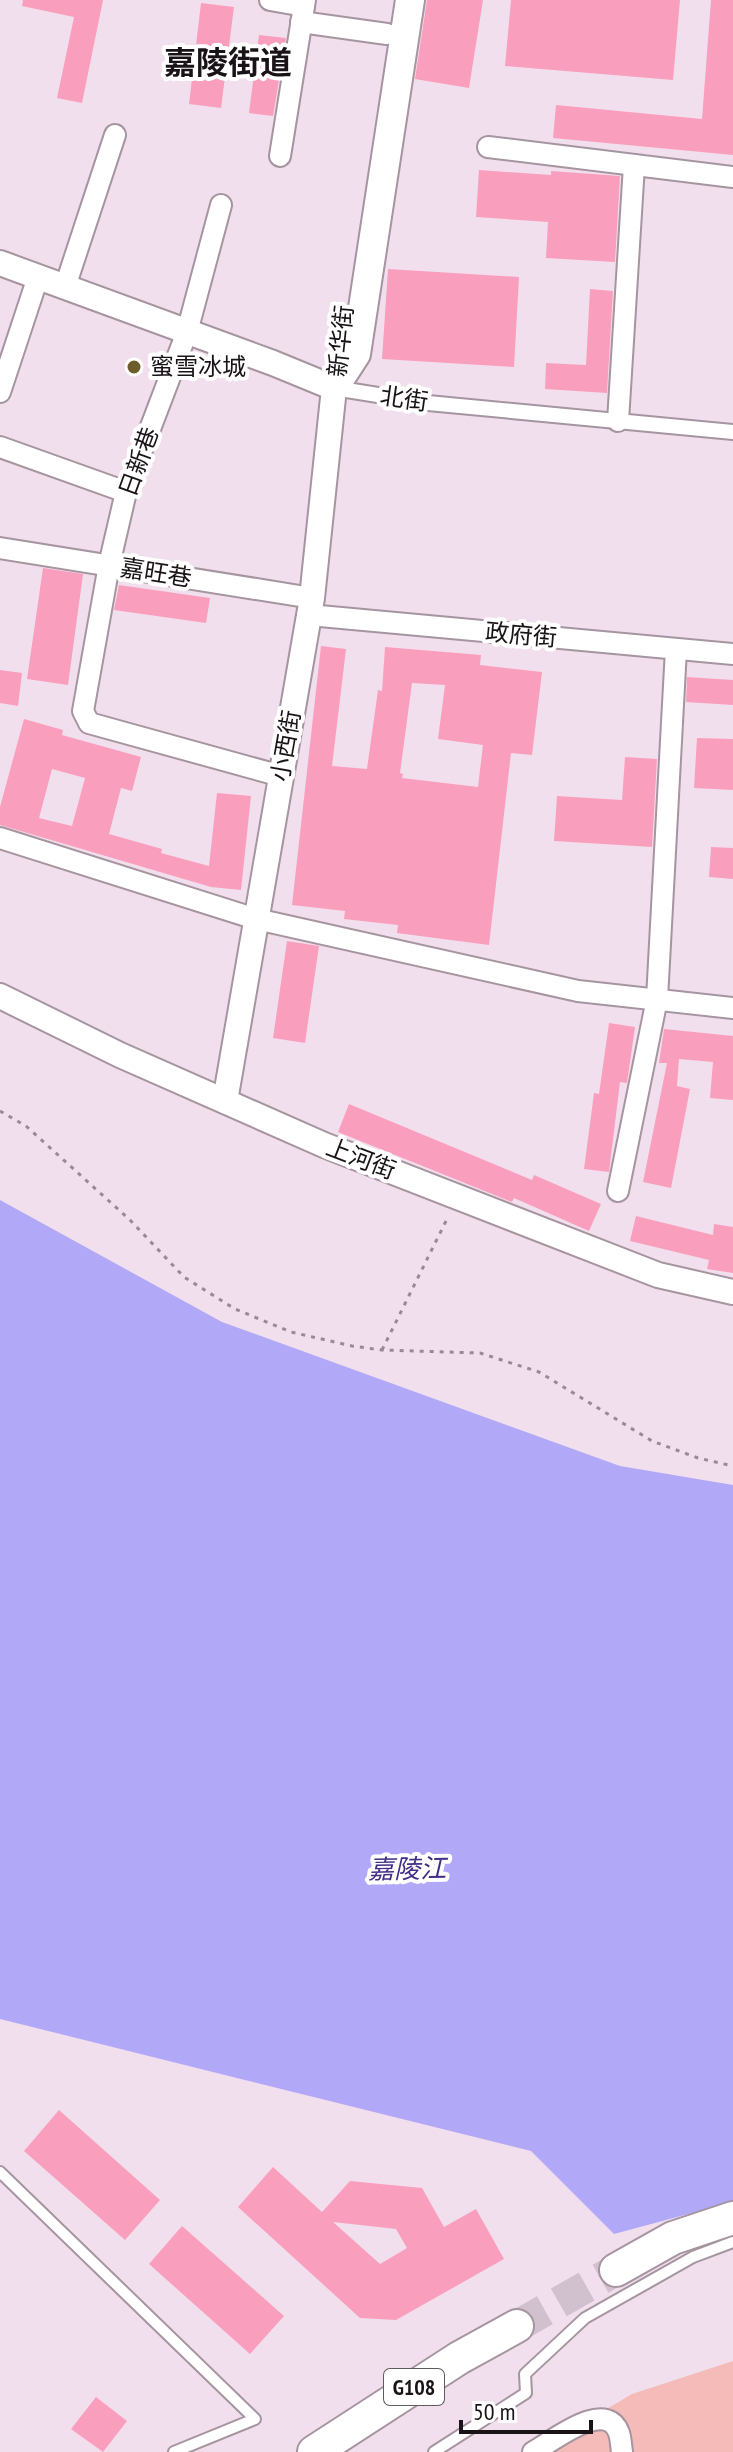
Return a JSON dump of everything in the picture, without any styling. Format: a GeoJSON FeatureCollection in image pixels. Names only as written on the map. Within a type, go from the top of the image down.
{"type":"FeatureCollection","features":[{"type":"Feature","properties":{"kind":"highway"},"geometry":{"type":"LineString","coordinates":[[616,2270],[673,2238],[733,2218]]}},
{"type":"Feature","properties":{"kind":"highway","name":"G108"},"geometry":{"type":"LineString","coordinates":[[314,2452],[459,2358],[517,2326]]}},
{"type":"Feature","properties":{"kind":"main road","name":"新华街"},"geometry":{"type":"LineString","coordinates":[[334,388],[392,0]]}},
{"type":"Feature","properties":{"kind":"main road","name":"新华街"},"geometry":{"type":"LineString","coordinates":[[334,388],[356,354],[410,0]]}},
{"type":"Feature","properties":{"kind":"street"},"geometry":{"type":"LineString","coordinates":[[270,0],[387,34]]}},
{"type":"Feature","properties":{"kind":"street"},"geometry":{"type":"LineString","coordinates":[[280,156],[303,9]]}},
{"type":"Feature","properties":{"kind":"street"},"geometry":{"type":"LineString","coordinates":[[65,287],[115,135]]}},
{"type":"Feature","properties":{"kind":"street"},"geometry":{"type":"LineString","coordinates":[[488,147],[733,177]]}},
{"type":"Feature","properties":{"kind":"street"},"geometry":{"type":"LineString","coordinates":[[618,421],[634,165]]}},
{"type":"Feature","properties":{"kind":"street","name":"日新巷"},"geometry":{"type":"LineString","coordinates":[[221,205],[187,332],[126,492],[109,565],[83,711],[89,723],[281,776]]}},
{"type":"Feature","properties":{"kind":"street","name":"北街"},"geometry":{"type":"LineString","coordinates":[[0,263],[334,388],[428,403],[733,432]]}},
{"type":"Feature","properties":{"kind":"street"},"geometry":{"type":"LineString","coordinates":[[0,392],[38,277]]}},
{"type":"Feature","properties":{"kind":"street","name":"小西街"},"geometry":{"type":"LineString","coordinates":[[225,1101],[310,607],[334,388]]}},
{"type":"Feature","properties":{"kind":"street"},"geometry":{"type":"LineString","coordinates":[[0,447],[126,492]]}},
{"type":"Feature","properties":{"kind":"street","name":"嘉旺巷"},"geometry":{"type":"LineString","coordinates":[[0,548],[109,565],[310,607]]}},
{"type":"Feature","properties":{"kind":"street","name":"政府街"},"geometry":{"type":"LineString","coordinates":[[310,607],[733,654]]}},
{"type":"Feature","properties":{"kind":"street"},"geometry":{"type":"LineString","coordinates":[[618,1191],[657,999],[676,649]]}},
{"type":"Feature","properties":{"kind":"street"},"geometry":{"type":"LineString","coordinates":[[0,838],[256,919],[578,991],[733,1008]]}},
{"type":"Feature","properties":{"kind":"street","name":"上河街"},"geometry":{"type":"LineString","coordinates":[[0,996],[120,1055],[324,1145],[658,1275],[733,1292]]}},
{"type":"Feature","properties":{"kind":"street"},"geometry":{"type":"LineString","coordinates":[[533,2452],[584,2422],[597,2418],[610,2421],[619,2432],[622,2452]]}},
{"type":"Feature","properties":{"kind":"lane"},"geometry":{"type":"LineString","coordinates":[[0,2172],[255,2419],[174,2452]]}},
{"type":"Feature","properties":{"kind":"lane"},"geometry":{"type":"LineString","coordinates":[[434,2452],[526,2393],[525,2374],[585,2318],[693,2257],[733,2242]]}},
{"type":"Feature","properties":{"kind":"path"},"geometry":{"type":"LineString","coordinates":[[0,1111],[26,1126],[130,1220],[184,1277],[235,1309],[321,1341],[382,1350],[480,1353],[539,1372],[652,1441],[698,1458],[733,1466]]}},
{"type":"Feature","properties":{"kind":"path"},"geometry":{"type":"LineString","coordinates":[[382,1350],[458,1197]]}},
{"type":"Feature","properties":{"kind":"shaded area"},"geometry":{"type":"Polygon","coordinates":[[[733,2361],[733,2452],[534,2452],[632,2394],[733,2361]]]}},
{"type":"Feature","properties":{"kind":"water","name":"嘉陵江"},"geometry":{"type":"Polygon","coordinates":[[[0,1200],[222,1322],[620,1466],[733,1485],[733,2202],[614,2234],[531,2151],[0,2019],[0,1200]]]}},
{"type":"Feature","properties":{"kind":"building"},"geometry":{"type":"Polygon","coordinates":[[[23,0],[103,0],[82,103],[57,98],[74,17],[22,6],[23,0]]]}},
{"type":"Feature","properties":{"kind":"building"},"geometry":{"type":"Polygon","coordinates":[[[427,0],[483,0],[469,88],[415,79],[427,0]]]}},
{"type":"Feature","properties":{"kind":"building"},"geometry":{"type":"Polygon","coordinates":[[[511,0],[680,0],[673,80],[505,66],[511,0]]]}},
{"type":"Feature","properties":{"kind":"building"},"geometry":{"type":"Polygon","coordinates":[[[711,0],[733,0],[733,155],[553,138],[556,105],[702,119],[711,0]]]}},
{"type":"Feature","properties":{"kind":"building"},"geometry":{"type":"Polygon","coordinates":[[[201,3],[234,7],[221,108],[189,104],[201,3]]]}},
{"type":"Feature","properties":{"kind":"building"},"geometry":{"type":"Polygon","coordinates":[[[259,35],[286,38],[273,116],[249,113],[259,35]]]}},
{"type":"Feature","properties":{"kind":"building"},"geometry":{"type":"Polygon","coordinates":[[[479,170],[620,176],[615,262],[546,258],[548,222],[476,217],[479,170]]]}},
{"type":"Feature","properties":{"kind":"building"},"geometry":{"type":"Polygon","coordinates":[[[388,269],[519,277],[514,367],[382,359],[388,269]]]}},
{"type":"Feature","properties":{"kind":"building"},"geometry":{"type":"Polygon","coordinates":[[[590,289],[613,291],[607,393],[545,389],[546,363],[586,365],[590,289]]]}},
{"type":"Feature","properties":{"kind":"building"},"geometry":{"type":"Polygon","coordinates":[[[43,568],[83,574],[68,685],[27,679],[43,568]]]}},
{"type":"Feature","properties":{"kind":"building"},"geometry":{"type":"Polygon","coordinates":[[[119,585],[210,598],[206,623],[114,610],[119,585]]]}},
{"type":"Feature","properties":{"kind":"building"},"geometry":{"type":"Polygon","coordinates":[[[321,646],[346,649],[332,766],[367,769],[378,690],[382,691],[385,647],[481,655],[480,665],[542,672],[532,755],[511,753],[489,945],[397,933],[398,925],[344,919],[345,911],[292,905],[321,646]],[[412,683],[400,773],[403,774],[402,778],[478,787],[483,745],[438,739],[445,685],[412,683]]]}},
{"type":"Feature","properties":{"kind":"building"},"geometry":{"type":"Polygon","coordinates":[[[0,670],[22,673],[18,706],[0,703],[0,670]]]}},
{"type":"Feature","properties":{"kind":"building"},"geometry":{"type":"Polygon","coordinates":[[[687,677],[733,680],[733,705],[686,702],[687,677]]]}},
{"type":"Feature","properties":{"kind":"building"},"geometry":{"type":"Polygon","coordinates":[[[24,719],[63,730],[62,735],[141,757],[132,791],[121,788],[109,834],[162,849],[161,853],[209,866],[217,793],[251,796],[241,890],[211,887],[0,825],[0,807],[24,719]],[[52,769],[39,818],[72,826],[85,778],[52,769]]]}},
{"type":"Feature","properties":{"kind":"building"},"geometry":{"type":"Polygon","coordinates":[[[697,738],[733,739],[733,790],[694,788],[697,738]]]}},
{"type":"Feature","properties":{"kind":"building"},"geometry":{"type":"Polygon","coordinates":[[[625,757],[657,759],[652,847],[554,841],[557,796],[622,800],[625,757]]]}},
{"type":"Feature","properties":{"kind":"building"},"geometry":{"type":"Polygon","coordinates":[[[711,847],[733,848],[733,879],[709,877],[711,847]]]}},
{"type":"Feature","properties":{"kind":"building"},"geometry":{"type":"Polygon","coordinates":[[[287,941],[319,946],[305,1043],[273,1038],[287,941]]]}},
{"type":"Feature","properties":{"kind":"building"},"geometry":{"type":"Polygon","coordinates":[[[609,1023],[635,1027],[627,1083],[620,1082],[609,1172],[584,1169],[594,1093],[599,1094],[609,1023]]]}},
{"type":"Feature","properties":{"kind":"building"},"geometry":{"type":"Polygon","coordinates":[[[664,1029],[733,1036],[733,1100],[710,1098],[713,1062],[679,1059],[677,1086],[690,1089],[671,1188],[643,1182],[667,1063],[659,1063],[664,1029]]]}},
{"type":"Feature","properties":{"kind":"building"},"geometry":{"type":"Polygon","coordinates":[[[349,1104],[532,1180],[534,1175],[601,1204],[589,1231],[514,1198],[512,1202],[338,1132],[349,1104]]]}},
{"type":"Feature","properties":{"kind":"building"},"geometry":{"type":"Polygon","coordinates":[[[636,1216],[713,1235],[714,1224],[733,1227],[733,1273],[707,1269],[709,1260],[630,1241],[636,1216]]]}},
{"type":"Feature","properties":{"kind":"building"},"geometry":{"type":"Polygon","coordinates":[[[59,2110],[160,2200],[125,2240],[24,2151],[59,2110]]]}},
{"type":"Feature","properties":{"kind":"building"},"geometry":{"type":"Polygon","coordinates":[[[273,2167],[322,2212],[350,2181],[422,2188],[444,2227],[476,2209],[504,2259],[396,2320],[360,2318],[238,2207],[273,2167]],[[333,2222],[380,2264],[407,2248],[396,2229],[333,2222]]]}},
{"type":"Feature","properties":{"kind":"building"},"geometry":{"type":"Polygon","coordinates":[[[182,2226],[284,2316],[250,2354],[149,2264],[182,2226]]]}},
{"type":"Feature","properties":{"kind":"building"},"geometry":{"type":"Polygon","coordinates":[[[96,2397],[127,2421],[103,2452],[71,2429],[96,2397]]]}},
{"type":"Feature","properties":{"kind":"tunnel"},"geometry":{"type":"LineString","coordinates":[[517,2326],[616,2270]]}},
{"type":"Feature","properties":{"kind":"place","name":"蜜雪冰城"},"geometry":{"type":"Point","coordinates":[134,367]}},
{"type":"Feature","properties":{"kind":"district","name":"嘉陵街道"},"geometry":{"type":"Point","coordinates":[228,63]}}]}
